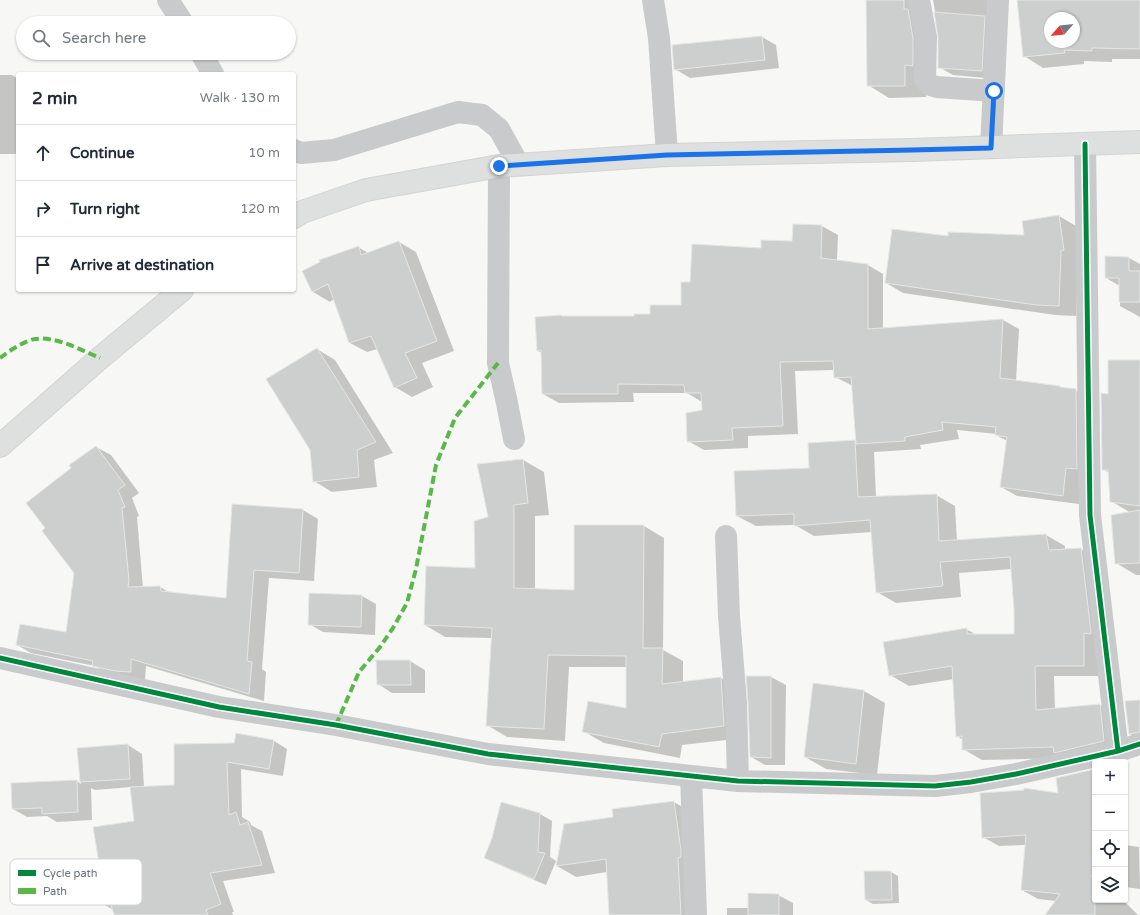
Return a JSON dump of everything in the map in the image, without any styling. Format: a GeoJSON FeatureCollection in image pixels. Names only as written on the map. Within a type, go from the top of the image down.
{"type":"FeatureCollection","features":[{"type":"Feature","properties":{"kind":"main road"},"geometry":{"type":"LineString","coordinates":[[296,215],[366,190],[509,166],[667,155],[991,148],[1140,142]]}},
{"type":"Feature","properties":{"kind":"main road"},"geometry":{"type":"LineString","coordinates":[[0,446],[100,358],[180,292]]}},
{"type":"Feature","properties":{"kind":"street"},"geometry":{"type":"LineString","coordinates":[[168,0],[178,16]]}},
{"type":"Feature","properties":{"kind":"street"},"geometry":{"type":"LineString","coordinates":[[653,0],[659,38],[667,155]]}},
{"type":"Feature","properties":{"kind":"street"},"geometry":{"type":"LineString","coordinates":[[919,0],[926,37],[925,79],[930,85],[937,87],[994,91]]}},
{"type":"Feature","properties":{"kind":"street"},"geometry":{"type":"LineString","coordinates":[[991,148],[998,0]]}},
{"type":"Feature","properties":{"kind":"street"},"geometry":{"type":"LineString","coordinates":[[206,60],[212,72]]}},
{"type":"Feature","properties":{"kind":"street"},"geometry":{"type":"LineString","coordinates":[[296,151],[301,153],[334,150],[458,112],[482,114],[499,129],[509,166],[498,363],[508,403],[514,439]]}},
{"type":"Feature","properties":{"kind":"street"},"geometry":{"type":"LineString","coordinates":[[1085,144],[1090,516],[1118,751]]}},
{"type":"Feature","properties":{"kind":"street"},"geometry":{"type":"LineString","coordinates":[[726,536],[729,616],[736,703],[738,781]]}},
{"type":"Feature","properties":{"kind":"street"},"geometry":{"type":"LineString","coordinates":[[0,658],[219,707],[336,725],[488,754],[738,781],[935,786],[971,782],[1016,774],[1118,751],[1140,744]]}},
{"type":"Feature","properties":{"kind":"street"},"geometry":{"type":"LineString","coordinates":[[691,776],[696,915]]}},
{"type":"Feature","properties":{"kind":"building"},"geometry":{"type":"Polygon","coordinates":[[[866,0],[904,0],[904,9],[908,9],[913,38],[913,66],[905,65],[905,86],[867,86],[866,0]]]}},
{"type":"Feature","properties":{"kind":"building"},"geometry":{"type":"Polygon","coordinates":[[[1017,0],[1140,0],[1140,49],[1092,48],[1092,51],[1064,50],[1065,53],[1023,57],[1017,0]]]}},
{"type":"Feature","properties":{"kind":"building"},"geometry":{"type":"Polygon","coordinates":[[[934,12],[985,16],[982,71],[938,68],[938,37],[934,12]]]}},
{"type":"Feature","properties":{"kind":"building"},"geometry":{"type":"Polygon","coordinates":[[[762,36],[765,60],[674,70],[672,45],[762,36]]]}},
{"type":"Feature","properties":{"kind":"building"},"geometry":{"type":"Polygon","coordinates":[[[1059,215],[1064,250],[1061,251],[1059,306],[1036,305],[885,283],[892,229],[948,236],[948,232],[1024,235],[1022,221],[1059,215]]]}},
{"type":"Feature","properties":{"kind":"building"},"geometry":{"type":"Polygon","coordinates":[[[793,224],[822,225],[821,258],[868,264],[868,329],[1003,319],[1000,378],[1076,389],[1077,469],[1066,468],[1063,496],[1000,487],[1007,437],[995,435],[996,427],[942,422],[943,430],[905,437],[905,441],[856,444],[851,377],[834,378],[833,361],[780,362],[783,426],[732,428],[733,440],[687,442],[686,413],[702,410],[701,393],[685,393],[684,385],[618,384],[618,394],[542,394],[541,350],[537,351],[535,317],[561,315],[634,316],[634,314],[650,314],[650,305],[681,305],[681,282],[690,282],[692,244],[761,248],[761,240],[792,241],[793,224]]]}},
{"type":"Feature","properties":{"kind":"building"},"geometry":{"type":"Polygon","coordinates":[[[399,241],[437,341],[405,353],[417,378],[394,388],[371,336],[349,343],[328,284],[312,292],[302,271],[320,262],[319,260],[359,246],[361,255],[399,241]]]}},
{"type":"Feature","properties":{"kind":"building"},"geometry":{"type":"Polygon","coordinates":[[[1105,256],[1129,257],[1129,271],[1140,271],[1140,302],[1119,302],[1119,278],[1105,278],[1105,256]]]}},
{"type":"Feature","properties":{"kind":"building"},"geometry":{"type":"Polygon","coordinates":[[[317,348],[376,442],[357,450],[359,477],[313,482],[310,450],[266,379],[317,348]]]}},
{"type":"Feature","properties":{"kind":"building"},"geometry":{"type":"Polygon","coordinates":[[[1108,360],[1140,360],[1140,506],[1110,502],[1108,470],[1102,470],[1101,393],[1108,394],[1108,360]]]}},
{"type":"Feature","properties":{"kind":"building"},"geometry":{"type":"Polygon","coordinates":[[[855,440],[858,497],[937,494],[939,541],[1046,534],[1049,550],[1081,548],[1091,632],[1091,634],[1084,633],[1084,666],[1035,666],[1036,710],[1100,704],[1104,741],[1054,753],[1053,747],[962,750],[962,736],[956,737],[952,666],[889,676],[883,642],[967,628],[967,634],[1014,634],[1014,610],[1010,557],[940,562],[943,586],[876,593],[870,520],[794,526],[794,514],[736,516],[734,471],[809,468],[808,443],[855,440]]]}},
{"type":"Feature","properties":{"kind":"building"},"geometry":{"type":"Polygon","coordinates":[[[96,446],[125,485],[118,490],[125,507],[122,508],[129,580],[128,587],[160,586],[161,591],[226,598],[232,504],[303,509],[299,573],[254,570],[247,661],[252,662],[249,694],[131,659],[131,672],[115,671],[92,666],[93,661],[16,645],[20,624],[66,632],[74,573],[42,531],[45,528],[26,503],[71,468],[69,465],[96,446]]]}},
{"type":"Feature","properties":{"kind":"building"},"geometry":{"type":"Polygon","coordinates":[[[523,459],[528,503],[514,505],[514,588],[574,590],[574,525],[644,525],[643,648],[663,648],[662,684],[721,677],[724,726],[662,734],[659,747],[582,732],[588,701],[626,708],[626,656],[548,655],[544,729],[486,726],[492,628],[424,625],[426,566],[475,568],[474,521],[488,517],[477,464],[523,459]]]}},
{"type":"Feature","properties":{"kind":"building"},"geometry":{"type":"Polygon","coordinates":[[[1140,510],[1140,563],[1115,564],[1111,515],[1140,510]]]}},
{"type":"Feature","properties":{"kind":"building"},"geometry":{"type":"Polygon","coordinates":[[[309,593],[362,595],[361,627],[308,625],[309,593]]]}},
{"type":"Feature","properties":{"kind":"building"},"geometry":{"type":"Polygon","coordinates":[[[376,660],[410,660],[411,685],[377,685],[376,660]]]}},
{"type":"Feature","properties":{"kind":"building"},"geometry":{"type":"Polygon","coordinates":[[[746,676],[771,676],[771,758],[750,757],[746,676]]]}},
{"type":"Feature","properties":{"kind":"building"},"geometry":{"type":"Polygon","coordinates":[[[813,683],[864,690],[856,764],[804,757],[813,683]]]}},
{"type":"Feature","properties":{"kind":"building"},"geometry":{"type":"Polygon","coordinates":[[[1140,700],[1140,732],[1129,734],[1125,701],[1140,700]]]}},
{"type":"Feature","properties":{"kind":"building"},"geometry":{"type":"Polygon","coordinates":[[[236,733],[274,740],[269,769],[227,762],[229,815],[236,812],[240,825],[248,822],[262,865],[210,873],[221,904],[206,910],[208,915],[114,915],[111,905],[142,905],[142,859],[98,859],[93,827],[134,821],[130,787],[174,785],[174,744],[234,743],[236,733]]]}},
{"type":"Feature","properties":{"kind":"building"},"geometry":{"type":"Polygon","coordinates":[[[128,744],[130,779],[80,782],[77,748],[128,744]]]}},
{"type":"Feature","properties":{"kind":"building"},"geometry":{"type":"Polygon","coordinates":[[[1092,770],[1091,876],[1092,903],[1095,903],[1095,915],[1045,915],[1060,894],[1021,890],[1026,835],[982,838],[980,793],[1024,790],[1024,788],[1058,793],[1056,778],[1092,770]]]}},
{"type":"Feature","properties":{"kind":"building"},"geometry":{"type":"Polygon","coordinates":[[[77,780],[78,812],[42,814],[42,808],[12,809],[11,783],[77,780]]]}},
{"type":"Feature","properties":{"kind":"building"},"geometry":{"type":"Polygon","coordinates":[[[674,801],[681,850],[681,857],[678,858],[681,915],[609,915],[606,859],[556,866],[564,824],[613,817],[612,809],[674,801]]]}},
{"type":"Feature","properties":{"kind":"building"},"geometry":{"type":"Polygon","coordinates":[[[501,802],[540,813],[538,852],[545,853],[534,879],[484,858],[492,838],[501,802]]]}},
{"type":"Feature","properties":{"kind":"building"},"geometry":{"type":"Polygon","coordinates":[[[864,871],[891,871],[892,900],[865,900],[864,871]]]}},
{"type":"Feature","properties":{"kind":"building"},"geometry":{"type":"Polygon","coordinates":[[[748,893],[779,894],[779,915],[748,915],[748,893]]]}},
{"type":"Feature","properties":{"kind":"marked path"},"geometry":{"type":"LineString","coordinates":[[0,358],[12,349],[35,339],[51,340],[68,344],[100,358]]}},
{"type":"Feature","properties":{"kind":"marked path"},"geometry":{"type":"LineString","coordinates":[[336,725],[359,672],[380,647],[407,603],[416,569],[436,465],[455,418],[498,363]]}},
{"type":"Feature","properties":{"kind":"cycle path"},"geometry":{"type":"LineString","coordinates":[[1085,144],[1090,515],[1118,751]]}},
{"type":"Feature","properties":{"kind":"cycle path"},"geometry":{"type":"LineString","coordinates":[[0,658],[219,707],[336,725],[488,754],[738,781],[935,786],[971,782],[1016,774],[1118,751],[1140,744]]}},
{"type":"Feature","properties":{"kind":"route"},"geometry":{"type":"LineString","coordinates":[[499,166],[667,155],[991,148],[994,91]]}}]}
